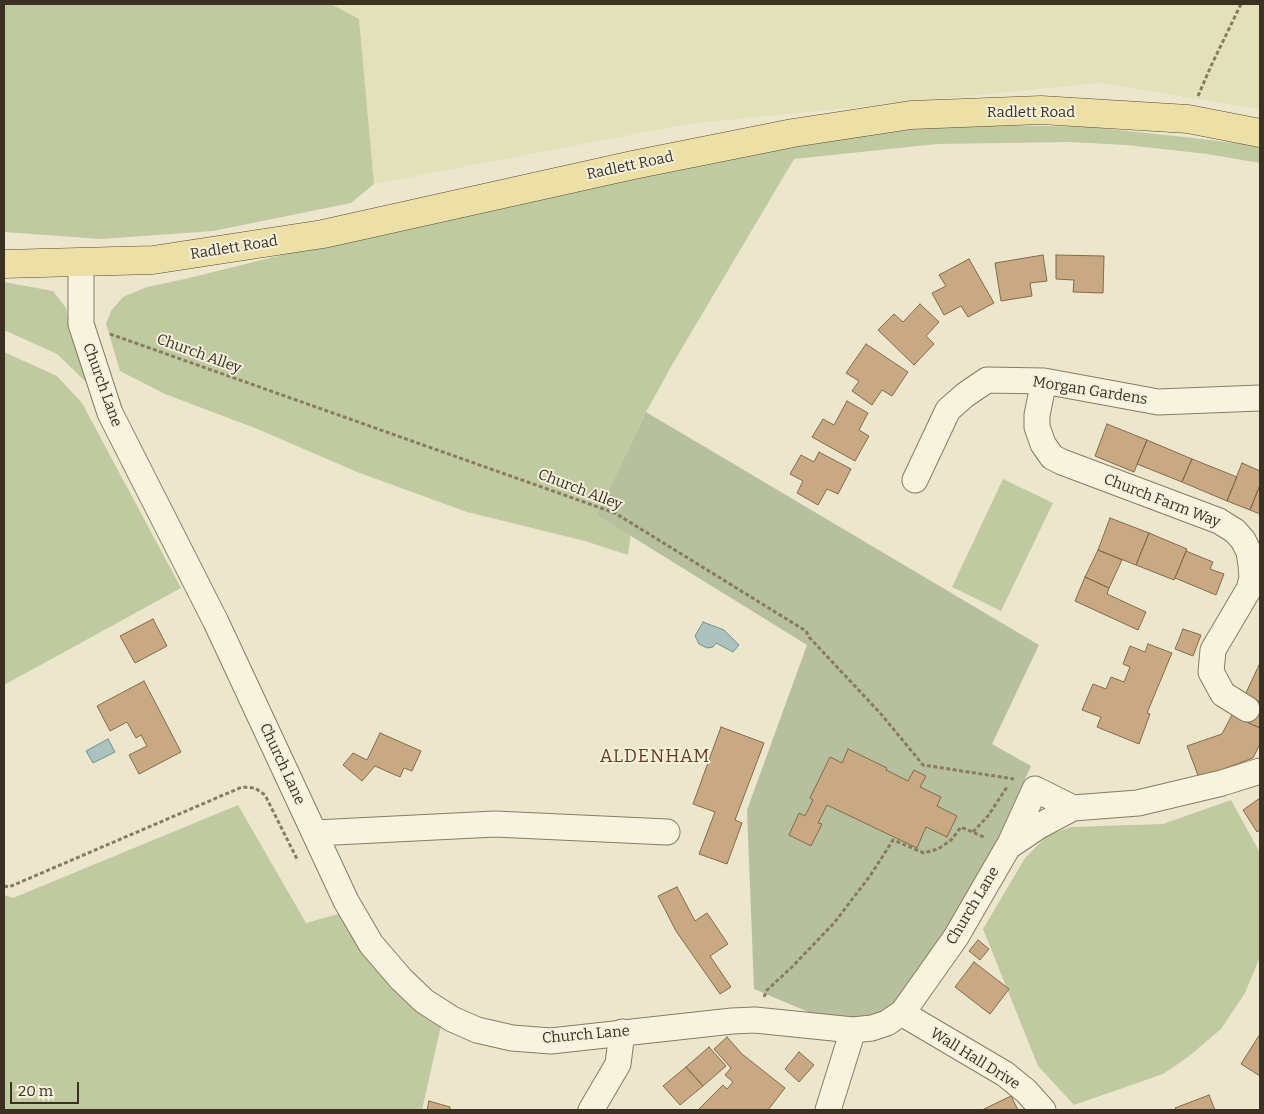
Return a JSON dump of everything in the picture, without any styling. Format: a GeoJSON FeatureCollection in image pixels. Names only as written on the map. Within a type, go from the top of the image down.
{"type":"FeatureCollection","features":[{"type":"Feature","properties":{"kind":"main road","name":"Radlett Road"},"geometry":{"type":"LineString","coordinates":[[4,264],[153,260],[323,234],[633,165],[793,133],[911,115],[1041,110],[1188,119],[1260,133]]}},
{"type":"Feature","properties":{"kind":"street","name":"Church Lane"},"geometry":{"type":"LineString","coordinates":[[81,263],[81,324],[110,413],[216,622],[346,901],[371,944],[401,979],[424,1001],[452,1019],[478,1030],[512,1038],[551,1041],[622,1032],[755,1020],[853,1030],[872,1028],[887,1023],[903,1012],[956,937],[1008,848],[1039,826],[1073,808],[1138,803],[1222,783],[1260,771]]}},
{"type":"Feature","properties":{"kind":"street","name":"Morgan Gardens"},"geometry":{"type":"LineString","coordinates":[[914,480],[948,410],[987,380],[1044,381],[1158,402],[1260,398]]}},
{"type":"Feature","properties":{"kind":"street","name":"Church Farm Way"},"geometry":{"type":"LineString","coordinates":[[1044,381],[1037,415],[1037,427],[1043,444],[1052,457],[1219,521],[1235,531],[1243,540],[1252,565],[1249,589],[1213,650],[1211,672],[1223,694],[1248,709]]}},
{"type":"Feature","properties":{"kind":"street"},"geometry":{"type":"LineString","coordinates":[[1008,848],[1024,784],[1073,808]]}},
{"type":"Feature","properties":{"kind":"street"},"geometry":{"type":"LineString","coordinates":[[314,833],[495,824],[667,832]]}},
{"type":"Feature","properties":{"kind":"street","name":"Wall Hall Drive"},"geometry":{"type":"LineString","coordinates":[[903,1012],[1005,1074],[1026,1091],[1043,1110]]}},
{"type":"Feature","properties":{"kind":"street"},"geometry":{"type":"LineString","coordinates":[[828,1110],[853,1030]]}},
{"type":"Feature","properties":{"kind":"street"},"geometry":{"type":"LineString","coordinates":[[591,1110],[618,1064],[622,1032]]}},
{"type":"Feature","properties":{"kind":"path"},"geometry":{"type":"LineString","coordinates":[[1188,119],[1241,4]]}},
{"type":"Feature","properties":{"kind":"path","name":"Church Alley"},"geometry":{"type":"LineString","coordinates":[[107,333],[615,514],[806,630],[809,637],[881,714],[923,765],[1024,784]]}},
{"type":"Feature","properties":{"kind":"path"},"geometry":{"type":"LineString","coordinates":[[973,832],[1024,784]]}},
{"type":"Feature","properties":{"kind":"path"},"geometry":{"type":"LineString","coordinates":[[4,886],[9,888],[242,787],[255,788],[265,795],[299,862]]}},
{"type":"Feature","properties":{"kind":"path"},"geometry":{"type":"LineString","coordinates":[[755,1020],[767,990],[834,923],[870,876],[892,840],[924,853],[938,849],[951,840],[961,827]]}},
{"type":"Feature","properties":{"kind":"green space"},"geometry":{"type":"Polygon","coordinates":[[[4,4],[331,4],[359,19],[374,184],[351,203],[213,231],[101,239],[4,232],[4,4]]]}},
{"type":"Feature","properties":{"kind":"green space"},"geometry":{"type":"Polygon","coordinates":[[[331,4],[1260,4],[1260,109],[1099,83],[688,124],[374,184],[359,20],[331,4]]]}},
{"type":"Feature","properties":{"kind":"green space"},"geometry":{"type":"Polygon","coordinates":[[[961,124],[1090,127],[1260,146],[1260,163],[1207,154],[1126,145],[1070,142],[937,144],[794,159],[672,365],[646,412],[610,488],[635,502],[628,555],[585,541],[467,512],[357,472],[260,430],[165,394],[120,371],[106,324],[111,311],[123,297],[147,287],[306,249],[657,171],[860,134],[961,124]]]}},
{"type":"Feature","properties":{"kind":"green space"},"geometry":{"type":"Polygon","coordinates":[[[4,282],[53,291],[66,308],[72,336],[87,383],[57,354],[4,330],[4,282]]]}},
{"type":"Feature","properties":{"kind":"green space"},"geometry":{"type":"Polygon","coordinates":[[[4,352],[57,376],[82,403],[181,588],[4,685],[4,352]]]}},
{"type":"Feature","properties":{"kind":"green space"},"geometry":{"type":"Polygon","coordinates":[[[646,412],[1039,645],[992,744],[1031,766],[995,845],[916,990],[872,1018],[825,1019],[754,989],[747,810],[807,645],[597,515],[646,412]]]}},
{"type":"Feature","properties":{"kind":"green space"},"geometry":{"type":"Polygon","coordinates":[[[1003,479],[1053,503],[1001,611],[952,587],[1003,479]]]}},
{"type":"Feature","properties":{"kind":"green space"},"geometry":{"type":"Polygon","coordinates":[[[1231,800],[1259,851],[1260,860],[1260,957],[1245,993],[1221,1029],[1188,1057],[1163,1074],[1074,1105],[1038,1066],[983,929],[1025,858],[1048,835],[1071,827],[1163,824],[1231,800]]]}},
{"type":"Feature","properties":{"kind":"green space"},"geometry":{"type":"Polygon","coordinates":[[[238,805],[306,923],[342,913],[442,1021],[422,1110],[4,1110],[4,895],[13,898],[238,805]]]}},
{"type":"Feature","properties":{"kind":"water"},"geometry":{"type":"Polygon","coordinates":[[[703,622],[724,630],[739,645],[733,652],[716,643],[713,647],[707,648],[699,644],[695,636],[703,622]]]}},
{"type":"Feature","properties":{"kind":"water"},"geometry":{"type":"Polygon","coordinates":[[[108,739],[115,752],[93,763],[86,751],[108,739]]]}},
{"type":"Feature","properties":{"kind":"building"},"geometry":{"type":"Polygon","coordinates":[[[1043,255],[1047,281],[1030,283],[1032,296],[1001,301],[995,263],[1043,255]]]}},
{"type":"Feature","properties":{"kind":"building"},"geometry":{"type":"Polygon","coordinates":[[[1056,255],[1104,256],[1103,293],[1073,292],[1074,280],[1056,279],[1056,255]]]}},
{"type":"Feature","properties":{"kind":"building"},"geometry":{"type":"Polygon","coordinates":[[[969,259],[994,303],[968,317],[961,306],[944,315],[932,293],[946,286],[939,275],[969,259]]]}},
{"type":"Feature","properties":{"kind":"building"},"geometry":{"type":"Polygon","coordinates":[[[920,304],[939,322],[926,336],[934,344],[914,365],[878,330],[894,314],[903,322],[920,304]]]}},
{"type":"Feature","properties":{"kind":"building"},"geometry":{"type":"Polygon","coordinates":[[[866,344],[908,372],[892,396],[882,390],[872,405],[852,391],[859,381],[846,373],[866,344]]]}},
{"type":"Feature","properties":{"kind":"building"},"geometry":{"type":"Polygon","coordinates":[[[847,401],[868,413],[859,430],[869,436],[855,461],[812,437],[823,419],[834,425],[847,401]]]}},
{"type":"Feature","properties":{"kind":"building"},"geometry":{"type":"Polygon","coordinates":[[[1107,424],[1147,440],[1134,472],[1095,456],[1107,424]]]}},
{"type":"Feature","properties":{"kind":"building"},"geometry":{"type":"Polygon","coordinates":[[[1147,440],[1192,459],[1182,482],[1137,464],[1147,440]]]}},
{"type":"Feature","properties":{"kind":"building"},"geometry":{"type":"Polygon","coordinates":[[[819,452],[851,469],[838,494],[827,489],[818,505],[797,493],[803,481],[790,474],[801,455],[814,462],[819,452]]]}},
{"type":"Feature","properties":{"kind":"building"},"geometry":{"type":"Polygon","coordinates":[[[1192,459],[1237,477],[1227,501],[1182,482],[1192,459]]]}},
{"type":"Feature","properties":{"kind":"building"},"geometry":{"type":"Polygon","coordinates":[[[1242,463],[1260,471],[1260,485],[1250,510],[1227,501],[1242,463]]]}},
{"type":"Feature","properties":{"kind":"building"},"geometry":{"type":"Polygon","coordinates":[[[1260,485],[1260,514],[1250,510],[1260,485]]]}},
{"type":"Feature","properties":{"kind":"building"},"geometry":{"type":"Polygon","coordinates":[[[1110,518],[1149,533],[1136,565],[1098,550],[1110,518]]]}},
{"type":"Feature","properties":{"kind":"building"},"geometry":{"type":"Polygon","coordinates":[[[1149,533],[1187,549],[1174,580],[1136,565],[1149,533]]]}},
{"type":"Feature","properties":{"kind":"building"},"geometry":{"type":"Polygon","coordinates":[[[1098,550],[1122,560],[1109,588],[1085,577],[1098,550]]]}},
{"type":"Feature","properties":{"kind":"building"},"geometry":{"type":"Polygon","coordinates":[[[1186,551],[1213,562],[1210,569],[1224,574],[1216,595],[1175,578],[1186,551]]]}},
{"type":"Feature","properties":{"kind":"building"},"geometry":{"type":"Polygon","coordinates":[[[1085,577],[1109,588],[1107,594],[1146,612],[1138,630],[1075,601],[1085,577]]]}},
{"type":"Feature","properties":{"kind":"building"},"geometry":{"type":"Polygon","coordinates":[[[153,619],[167,646],[135,663],[120,636],[153,619]]]}},
{"type":"Feature","properties":{"kind":"building"},"geometry":{"type":"Polygon","coordinates":[[[1183,629],[1201,635],[1193,656],[1175,649],[1183,629]]]}},
{"type":"Feature","properties":{"kind":"building"},"geometry":{"type":"Polygon","coordinates":[[[1148,644],[1172,653],[1147,713],[1150,714],[1139,744],[1097,727],[1101,717],[1082,710],[1093,684],[1106,689],[1111,677],[1124,682],[1130,667],[1123,664],[1130,646],[1145,652],[1148,644]]]}},
{"type":"Feature","properties":{"kind":"building"},"geometry":{"type":"Polygon","coordinates":[[[1260,663],[1260,702],[1245,695],[1260,663]]]}},
{"type":"Feature","properties":{"kind":"building"},"geometry":{"type":"Polygon","coordinates":[[[144,681],[181,752],[139,774],[129,755],[147,746],[141,735],[136,738],[127,722],[110,731],[97,706],[144,681]]]}},
{"type":"Feature","properties":{"kind":"building"},"geometry":{"type":"Polygon","coordinates":[[[1253,698],[1260,702],[1260,728],[1242,720],[1253,698]]]}},
{"type":"Feature","properties":{"kind":"building"},"geometry":{"type":"Polygon","coordinates":[[[1232,715],[1260,728],[1260,744],[1253,758],[1199,778],[1187,746],[1222,734],[1232,715]]]}},
{"type":"Feature","properties":{"kind":"building"},"geometry":{"type":"Polygon","coordinates":[[[721,727],[764,743],[735,820],[742,823],[727,864],[699,854],[715,812],[693,804],[721,727]]]}},
{"type":"Feature","properties":{"kind":"building"},"geometry":{"type":"Polygon","coordinates":[[[380,733],[421,751],[412,771],[404,768],[400,777],[375,766],[362,781],[343,765],[353,753],[367,760],[380,733]]]}},
{"type":"Feature","properties":{"kind":"building"},"geometry":{"type":"Polygon","coordinates":[[[848,749],[887,768],[886,770],[908,781],[914,770],[926,776],[920,787],[941,797],[937,806],[957,816],[947,837],[926,827],[917,848],[827,805],[818,823],[822,824],[811,846],[789,835],[799,813],[805,816],[813,800],[810,798],[830,757],[842,763],[848,749]]]}},
{"type":"Feature","properties":{"kind":"building"},"geometry":{"type":"Polygon","coordinates":[[[1260,798],[1260,830],[1257,832],[1243,810],[1260,798]]]}},
{"type":"Feature","properties":{"kind":"building"},"geometry":{"type":"Polygon","coordinates":[[[677,887],[695,921],[707,913],[728,944],[710,956],[731,987],[720,994],[676,931],[658,896],[677,887]]]}},
{"type":"Feature","properties":{"kind":"building"},"geometry":{"type":"Polygon","coordinates":[[[978,940],[989,949],[980,960],[969,951],[978,940]]]}},
{"type":"Feature","properties":{"kind":"building"},"geometry":{"type":"Polygon","coordinates":[[[974,962],[1009,989],[990,1014],[955,987],[974,962]]]}},
{"type":"Feature","properties":{"kind":"building"},"geometry":{"type":"Polygon","coordinates":[[[1260,1034],[1260,1076],[1241,1064],[1260,1034]]]}},
{"type":"Feature","properties":{"kind":"building"},"geometry":{"type":"Polygon","coordinates":[[[727,1037],[742,1054],[785,1088],[768,1110],[698,1110],[723,1085],[727,1089],[733,1082],[725,1075],[731,1068],[714,1049],[727,1037]]]}},
{"type":"Feature","properties":{"kind":"building"},"geometry":{"type":"Polygon","coordinates":[[[709,1047],[726,1066],[703,1086],[686,1067],[709,1047]]]}},
{"type":"Feature","properties":{"kind":"building"},"geometry":{"type":"Polygon","coordinates":[[[799,1052],[814,1065],[799,1082],[785,1069],[799,1052]]]}},
{"type":"Feature","properties":{"kind":"building"},"geometry":{"type":"Polygon","coordinates":[[[686,1067],[703,1086],[680,1105],[663,1086],[686,1067]]]}},
{"type":"Feature","properties":{"kind":"building"},"geometry":{"type":"Polygon","coordinates":[[[1209,1095],[1215,1110],[1176,1110],[1175,1108],[1209,1095]]]}},
{"type":"Feature","properties":{"kind":"building"},"geometry":{"type":"Polygon","coordinates":[[[1011,1096],[1018,1110],[982,1110],[1011,1096]]]}},
{"type":"Feature","properties":{"kind":"building"},"geometry":{"type":"Polygon","coordinates":[[[429,1101],[450,1107],[450,1110],[427,1110],[429,1101]]]}},
{"type":"Feature","properties":{"kind":"district","name":"ALDENHAM"},"geometry":{"type":"Point","coordinates":[655,757]}}]}
